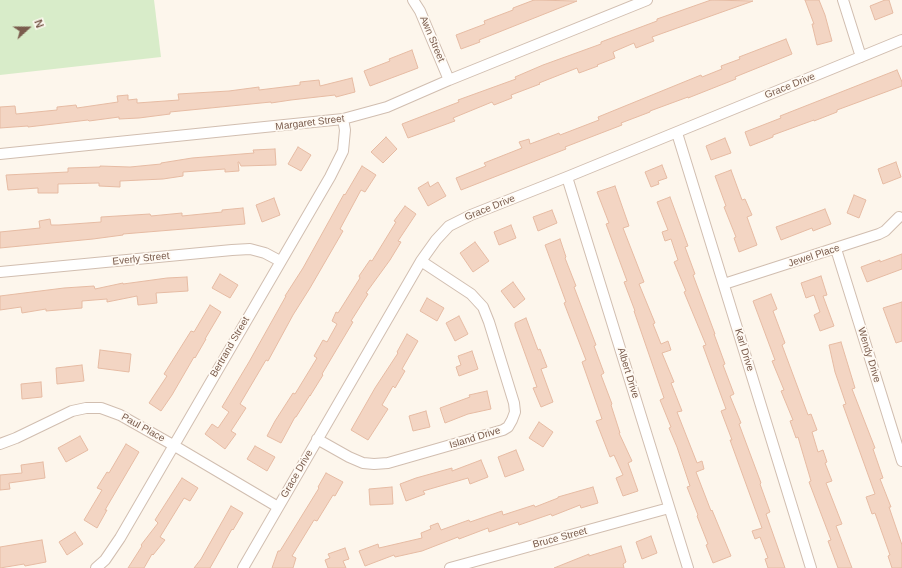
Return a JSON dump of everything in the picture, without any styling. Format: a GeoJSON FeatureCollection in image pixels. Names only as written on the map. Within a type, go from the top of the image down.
{"type":"FeatureCollection","features":[{"type":"Feature","properties":{"kind":"street","name":"Awn Street"},"geometry":{"type":"LineString","coordinates":[[413,0],[420,11],[449,80]]}},
{"type":"Feature","properties":{"kind":"street","name":"Margaret Street"},"geometry":{"type":"LineString","coordinates":[[0,154],[343,119],[387,107],[449,80],[647,0]]}},
{"type":"Feature","properties":{"kind":"street"},"geometry":{"type":"LineString","coordinates":[[843,0],[861,57]]}},
{"type":"Feature","properties":{"kind":"street","name":"Grace Drive"},"geometry":{"type":"LineString","coordinates":[[243,568],[421,261],[448,226],[471,215],[677,133],[902,40]]}},
{"type":"Feature","properties":{"kind":"street","name":"Bertrand Street"},"geometry":{"type":"LineString","coordinates":[[96,568],[105,560],[120,538],[340,159],[345,141],[343,119]]}},
{"type":"Feature","properties":{"kind":"street","name":"Karl Drive"},"geometry":{"type":"LineString","coordinates":[[677,133],[811,568]]}},
{"type":"Feature","properties":{"kind":"street","name":"Albert Drive"},"geometry":{"type":"LineString","coordinates":[[567,177],[688,568]]}},
{"type":"Feature","properties":{"kind":"street","name":"Jewel Place"},"geometry":{"type":"LineString","coordinates":[[724,284],[879,234],[885,231],[899,218]]}},
{"type":"Feature","properties":{"kind":"street","name":"Everly Street"},"geometry":{"type":"LineString","coordinates":[[0,272],[250,249],[265,253],[280,261]]}},
{"type":"Feature","properties":{"kind":"street","name":"Wendy Drive"},"geometry":{"type":"LineString","coordinates":[[836,249],[902,461]]}},
{"type":"Feature","properties":{"kind":"street","name":"Island Drive"},"geometry":{"type":"LineString","coordinates":[[317,440],[363,463],[374,464],[388,463],[503,430],[508,427],[515,412],[514,403],[490,322],[483,306],[471,294],[421,261]]}},
{"type":"Feature","properties":{"kind":"street","name":"Paul Place"},"geometry":{"type":"LineString","coordinates":[[0,444],[16,438],[72,411],[86,408],[101,408],[120,415],[278,507]]}},
{"type":"Feature","properties":{"kind":"street","name":"Bruce Street"},"geometry":{"type":"LineString","coordinates":[[450,568],[670,508]]}},
{"type":"Feature","properties":{"kind":"green space"},"geometry":{"type":"Polygon","coordinates":[[[0,0],[154,0],[161,57],[0,75],[0,0]]]}},
{"type":"Feature","properties":{"kind":"building"},"geometry":{"type":"Polygon","coordinates":[[[534,0],[577,1],[479,40],[480,42],[461,49],[456,35],[485,24],[484,21],[534,0]]]}},
{"type":"Feature","properties":{"kind":"building"},"geometry":{"type":"Polygon","coordinates":[[[711,0],[753,1],[652,37],[654,41],[636,48],[634,43],[613,52],[615,58],[597,65],[598,66],[579,73],[577,68],[511,95],[512,98],[494,105],[492,102],[453,118],[455,121],[408,138],[402,124],[459,102],[458,100],[516,79],[515,77],[543,65],[601,44],[601,42],[657,21],[657,19],[711,0]]]}},
{"type":"Feature","properties":{"kind":"building"},"geometry":{"type":"Polygon","coordinates":[[[805,0],[819,0],[832,41],[817,45],[812,24],[814,24],[805,0]]]}},
{"type":"Feature","properties":{"kind":"building"},"geometry":{"type":"Polygon","coordinates":[[[885,0],[889,0],[893,13],[875,20],[870,6],[885,0]]]}},
{"type":"Feature","properties":{"kind":"building"},"geometry":{"type":"Polygon","coordinates":[[[786,39],[792,54],[735,77],[736,79],[621,123],[622,125],[565,147],[566,149],[461,190],[456,178],[486,166],[484,163],[522,148],[519,142],[529,139],[530,144],[559,133],[560,135],[599,120],[598,117],[701,75],[702,77],[722,69],[721,66],[740,59],[739,57],[786,39]]]}},
{"type":"Feature","properties":{"kind":"building"},"geometry":{"type":"Polygon","coordinates":[[[412,50],[418,68],[370,86],[364,71],[390,61],[389,59],[412,50]]]}},
{"type":"Feature","properties":{"kind":"building"},"geometry":{"type":"Polygon","coordinates":[[[897,70],[902,86],[837,110],[837,112],[814,121],[773,135],[773,137],[750,146],[745,132],[781,118],[780,116],[897,70]]]}},
{"type":"Feature","properties":{"kind":"building"},"geometry":{"type":"Polygon","coordinates":[[[352,78],[355,92],[336,97],[335,95],[271,103],[170,112],[170,114],[139,118],[119,119],[119,117],[28,127],[0,128],[0,107],[15,106],[16,114],[57,110],[57,107],[76,105],[77,108],[118,102],[117,96],[128,95],[128,100],[137,99],[137,103],[179,100],[178,94],[229,91],[259,87],[259,90],[300,85],[300,82],[319,80],[320,86],[352,78]]]}},
{"type":"Feature","properties":{"kind":"building"},"geometry":{"type":"Polygon","coordinates":[[[386,137],[397,149],[383,163],[371,152],[386,137]]]}},
{"type":"Feature","properties":{"kind":"building"},"geometry":{"type":"Polygon","coordinates":[[[725,138],[731,153],[711,160],[706,146],[725,138]]]}},
{"type":"Feature","properties":{"kind":"building"},"geometry":{"type":"Polygon","coordinates":[[[298,147],[311,155],[301,171],[288,164],[298,147]]]}},
{"type":"Feature","properties":{"kind":"building"},"geometry":{"type":"Polygon","coordinates":[[[275,149],[276,165],[241,166],[238,162],[239,171],[225,172],[225,169],[183,172],[183,176],[163,179],[120,181],[120,187],[99,186],[99,183],[58,184],[58,193],[38,193],[38,188],[8,190],[6,175],[68,172],[68,168],[100,166],[130,167],[161,164],[192,158],[254,153],[253,150],[275,149]]]}},
{"type":"Feature","properties":{"kind":"building"},"geometry":{"type":"Polygon","coordinates":[[[896,162],[901,177],[883,184],[878,169],[896,162]]]}},
{"type":"Feature","properties":{"kind":"building"},"geometry":{"type":"Polygon","coordinates":[[[662,165],[667,178],[658,181],[659,184],[651,187],[645,172],[662,165]]]}},
{"type":"Feature","properties":{"kind":"building"},"geometry":{"type":"Polygon","coordinates":[[[362,166],[376,175],[365,192],[361,190],[340,229],[343,231],[293,315],[268,361],[266,360],[240,404],[246,408],[231,431],[236,434],[225,449],[205,434],[212,424],[218,428],[229,412],[222,407],[249,362],[285,296],[303,268],[344,194],[345,195],[362,166]]]}},
{"type":"Feature","properties":{"kind":"building"},"geometry":{"type":"Polygon","coordinates":[[[731,170],[742,200],[745,199],[752,215],[747,217],[757,245],[739,252],[734,238],[736,237],[724,207],[726,206],[715,176],[731,170]]]}},
{"type":"Feature","properties":{"kind":"building"},"geometry":{"type":"Polygon","coordinates":[[[428,182],[430,187],[438,182],[446,196],[428,206],[418,188],[428,182]]]}},
{"type":"Feature","properties":{"kind":"building"},"geometry":{"type":"Polygon","coordinates":[[[615,186],[629,226],[623,228],[644,282],[639,284],[655,323],[653,324],[661,344],[668,341],[671,350],[662,353],[674,382],[671,383],[682,411],[677,412],[697,463],[702,461],[704,469],[696,472],[731,556],[713,563],[706,545],[708,544],[687,487],[690,486],[669,428],[671,427],[660,400],[664,398],[624,282],[627,281],[606,224],[609,223],[597,192],[615,186]]]}},
{"type":"Feature","properties":{"kind":"building"},"geometry":{"type":"Polygon","coordinates":[[[854,195],[866,200],[859,218],[847,213],[854,195]]]}},
{"type":"Feature","properties":{"kind":"building"},"geometry":{"type":"Polygon","coordinates":[[[670,197],[688,246],[685,247],[695,274],[693,275],[725,364],[723,365],[734,394],[730,396],[741,423],[739,424],[761,483],[760,484],[770,512],[766,514],[785,568],[768,568],[765,559],[768,558],[760,537],[755,539],[752,531],[762,528],[730,440],[732,440],[721,411],[726,409],[703,346],[706,345],[684,292],[686,291],[674,262],[678,260],[671,239],[665,241],[662,232],[668,230],[657,202],[670,197]]]}},
{"type":"Feature","properties":{"kind":"building"},"geometry":{"type":"Polygon","coordinates":[[[274,198],[280,215],[262,222],[256,205],[274,198]]]}},
{"type":"Feature","properties":{"kind":"building"},"geometry":{"type":"Polygon","coordinates":[[[405,206],[416,214],[398,241],[401,242],[390,260],[366,293],[368,294],[351,321],[353,322],[322,374],[323,375],[295,417],[281,443],[267,436],[275,421],[293,393],[295,394],[317,358],[314,356],[323,340],[327,342],[337,324],[332,321],[336,312],[338,313],[370,260],[372,261],[396,222],[394,221],[405,206]]]}},
{"type":"Feature","properties":{"kind":"building"},"geometry":{"type":"Polygon","coordinates":[[[243,208],[245,224],[123,234],[93,239],[0,248],[0,232],[40,228],[39,221],[50,219],[51,225],[59,225],[101,222],[101,217],[150,214],[151,216],[182,213],[182,216],[222,212],[222,210],[243,208]]]}},
{"type":"Feature","properties":{"kind":"building"},"geometry":{"type":"Polygon","coordinates":[[[825,209],[831,224],[813,231],[812,228],[781,240],[776,227],[825,209]]]}},
{"type":"Feature","properties":{"kind":"building"},"geometry":{"type":"Polygon","coordinates":[[[552,210],[557,223],[538,231],[533,217],[552,210]]]}},
{"type":"Feature","properties":{"kind":"building"},"geometry":{"type":"Polygon","coordinates":[[[511,225],[516,238],[499,245],[494,232],[511,225]]]}},
{"type":"Feature","properties":{"kind":"building"},"geometry":{"type":"Polygon","coordinates":[[[560,239],[566,257],[565,258],[576,286],[574,287],[596,345],[594,346],[604,373],[601,375],[612,404],[611,405],[619,433],[632,461],[628,463],[638,491],[623,496],[616,478],[623,475],[614,455],[610,457],[596,421],[602,419],[582,362],[586,360],[564,303],[566,302],[545,245],[560,239]]]}},
{"type":"Feature","properties":{"kind":"building"},"geometry":{"type":"Polygon","coordinates":[[[475,242],[489,261],[473,272],[460,253],[475,242]]]}},
{"type":"Feature","properties":{"kind":"building"},"geometry":{"type":"Polygon","coordinates":[[[902,254],[902,269],[867,282],[861,267],[902,254]]]}},
{"type":"Feature","properties":{"kind":"building"},"geometry":{"type":"Polygon","coordinates":[[[220,274],[238,285],[230,298],[212,288],[220,274]]]}},
{"type":"Feature","properties":{"kind":"building"},"geometry":{"type":"Polygon","coordinates":[[[821,276],[827,295],[823,296],[834,326],[820,331],[814,315],[820,312],[814,295],[806,298],[801,283],[821,276]]]}},
{"type":"Feature","properties":{"kind":"building"},"geometry":{"type":"Polygon","coordinates":[[[187,277],[188,291],[156,293],[157,303],[138,305],[137,296],[107,302],[107,299],[82,301],[82,308],[46,311],[46,309],[22,313],[21,307],[0,310],[0,296],[64,288],[94,286],[95,289],[123,283],[187,277]]]}},
{"type":"Feature","properties":{"kind":"building"},"geometry":{"type":"Polygon","coordinates":[[[513,282],[525,299],[514,308],[501,291],[513,282]]]}},
{"type":"Feature","properties":{"kind":"building"},"geometry":{"type":"Polygon","coordinates":[[[771,294],[777,309],[773,311],[785,343],[782,345],[808,415],[811,414],[817,430],[812,432],[818,452],[823,450],[827,462],[825,463],[832,481],[826,483],[842,524],[836,526],[852,568],[838,568],[828,541],[831,540],[809,482],[811,481],[798,437],[796,438],[790,421],[793,420],[781,391],[784,390],[772,361],[775,360],[753,301],[771,294]]]}},
{"type":"Feature","properties":{"kind":"building"},"geometry":{"type":"Polygon","coordinates":[[[427,298],[444,308],[437,321],[420,311],[427,298]]]}},
{"type":"Feature","properties":{"kind":"building"},"geometry":{"type":"Polygon","coordinates":[[[902,302],[902,341],[896,343],[883,308],[902,302]]]}},
{"type":"Feature","properties":{"kind":"building"},"geometry":{"type":"Polygon","coordinates":[[[210,305],[221,312],[195,358],[194,357],[161,411],[149,403],[167,376],[164,374],[191,331],[194,332],[210,305]]]}},
{"type":"Feature","properties":{"kind":"building"},"geometry":{"type":"Polygon","coordinates":[[[459,316],[468,334],[455,341],[446,323],[459,316]]]}},
{"type":"Feature","properties":{"kind":"building"},"geometry":{"type":"Polygon","coordinates":[[[526,318],[538,350],[540,349],[547,367],[541,369],[553,402],[541,407],[533,388],[537,387],[515,326],[515,323],[526,318]]]}},
{"type":"Feature","properties":{"kind":"building"},"geometry":{"type":"Polygon","coordinates":[[[407,334],[418,341],[402,369],[405,371],[395,388],[393,386],[382,405],[388,409],[368,440],[351,430],[375,388],[398,353],[397,352],[407,334]]]}},
{"type":"Feature","properties":{"kind":"building"},"geometry":{"type":"Polygon","coordinates":[[[841,342],[855,388],[852,389],[875,448],[873,449],[883,478],[880,479],[891,507],[889,507],[902,545],[902,568],[892,568],[888,556],[890,555],[875,513],[872,514],[866,497],[875,494],[843,405],[846,404],[835,372],[829,345],[841,342]]]}},
{"type":"Feature","properties":{"kind":"building"},"geometry":{"type":"Polygon","coordinates":[[[100,350],[131,354],[129,372],[98,368],[100,350]]]}},
{"type":"Feature","properties":{"kind":"building"},"geometry":{"type":"Polygon","coordinates":[[[472,351],[478,369],[459,376],[456,367],[461,365],[458,356],[472,351]]]}},
{"type":"Feature","properties":{"kind":"building"},"geometry":{"type":"Polygon","coordinates":[[[82,365],[84,381],[57,384],[56,368],[82,365]]]}},
{"type":"Feature","properties":{"kind":"building"},"geometry":{"type":"Polygon","coordinates":[[[41,382],[42,397],[22,399],[21,384],[41,382]]]}},
{"type":"Feature","properties":{"kind":"building"},"geometry":{"type":"Polygon","coordinates":[[[487,391],[491,409],[468,414],[445,423],[440,408],[470,397],[469,395],[487,391]]]}},
{"type":"Feature","properties":{"kind":"building"},"geometry":{"type":"Polygon","coordinates":[[[426,411],[430,427],[413,431],[409,416],[426,411]]]}},
{"type":"Feature","properties":{"kind":"building"},"geometry":{"type":"Polygon","coordinates":[[[539,422],[553,432],[543,447],[529,438],[539,422]]]}},
{"type":"Feature","properties":{"kind":"building"},"geometry":{"type":"Polygon","coordinates":[[[80,436],[88,450],[66,462],[58,448],[80,436]]]}},
{"type":"Feature","properties":{"kind":"building"},"geometry":{"type":"Polygon","coordinates":[[[126,444],[139,452],[105,510],[107,510],[97,528],[84,520],[102,490],[97,488],[107,472],[109,473],[126,444]]]}},
{"type":"Feature","properties":{"kind":"building"},"geometry":{"type":"Polygon","coordinates":[[[255,446],[275,457],[267,471],[247,459],[255,446]]]}},
{"type":"Feature","properties":{"kind":"building"},"geometry":{"type":"Polygon","coordinates":[[[516,450],[524,470],[505,477],[498,457],[516,450]]]}},
{"type":"Feature","properties":{"kind":"building"},"geometry":{"type":"Polygon","coordinates":[[[481,460],[488,477],[470,484],[468,478],[423,491],[425,494],[406,501],[400,484],[452,468],[452,471],[481,460]]]}},
{"type":"Feature","properties":{"kind":"building"},"geometry":{"type":"Polygon","coordinates":[[[43,462],[45,478],[9,483],[10,489],[0,490],[0,475],[22,473],[21,465],[43,462]]]}},
{"type":"Feature","properties":{"kind":"building"},"geometry":{"type":"Polygon","coordinates":[[[326,473],[343,482],[317,521],[314,520],[292,556],[296,558],[293,568],[272,568],[278,551],[280,551],[319,488],[318,487],[326,473]]]}},
{"type":"Feature","properties":{"kind":"building"},"geometry":{"type":"Polygon","coordinates":[[[182,478],[198,488],[190,501],[184,498],[160,537],[165,540],[153,555],[152,554],[144,568],[128,568],[142,546],[141,545],[158,523],[155,520],[182,478]]]}},
{"type":"Feature","properties":{"kind":"building"},"geometry":{"type":"Polygon","coordinates":[[[392,487],[393,504],[370,505],[369,489],[392,487]]]}},
{"type":"Feature","properties":{"kind":"building"},"geometry":{"type":"Polygon","coordinates":[[[593,487],[598,503],[581,508],[580,505],[552,516],[551,514],[519,525],[518,522],[489,532],[488,528],[459,539],[458,537],[422,551],[395,557],[394,555],[365,566],[359,551],[378,544],[379,548],[422,538],[421,533],[431,529],[430,526],[438,523],[441,530],[469,520],[470,522],[502,511],[503,515],[534,505],[535,507],[558,497],[593,487]]]}},
{"type":"Feature","properties":{"kind":"building"},"geometry":{"type":"Polygon","coordinates":[[[231,506],[243,513],[233,530],[232,529],[210,568],[194,568],[201,559],[231,506]]]}},
{"type":"Feature","properties":{"kind":"building"},"geometry":{"type":"Polygon","coordinates":[[[75,532],[83,544],[67,555],[59,542],[75,532]]]}},
{"type":"Feature","properties":{"kind":"building"},"geometry":{"type":"Polygon","coordinates":[[[651,536],[657,553],[642,559],[636,542],[651,536]]]}},
{"type":"Feature","properties":{"kind":"building"},"geometry":{"type":"Polygon","coordinates":[[[42,540],[46,562],[25,566],[24,564],[0,568],[0,547],[42,540]]]}},
{"type":"Feature","properties":{"kind":"building"},"geometry":{"type":"Polygon","coordinates":[[[621,546],[626,562],[623,564],[624,568],[554,568],[589,554],[589,556],[621,546]]]}},
{"type":"Feature","properties":{"kind":"building"},"geometry":{"type":"Polygon","coordinates":[[[345,548],[349,559],[343,561],[346,568],[328,568],[325,560],[330,558],[328,554],[345,548]]]}}]}
